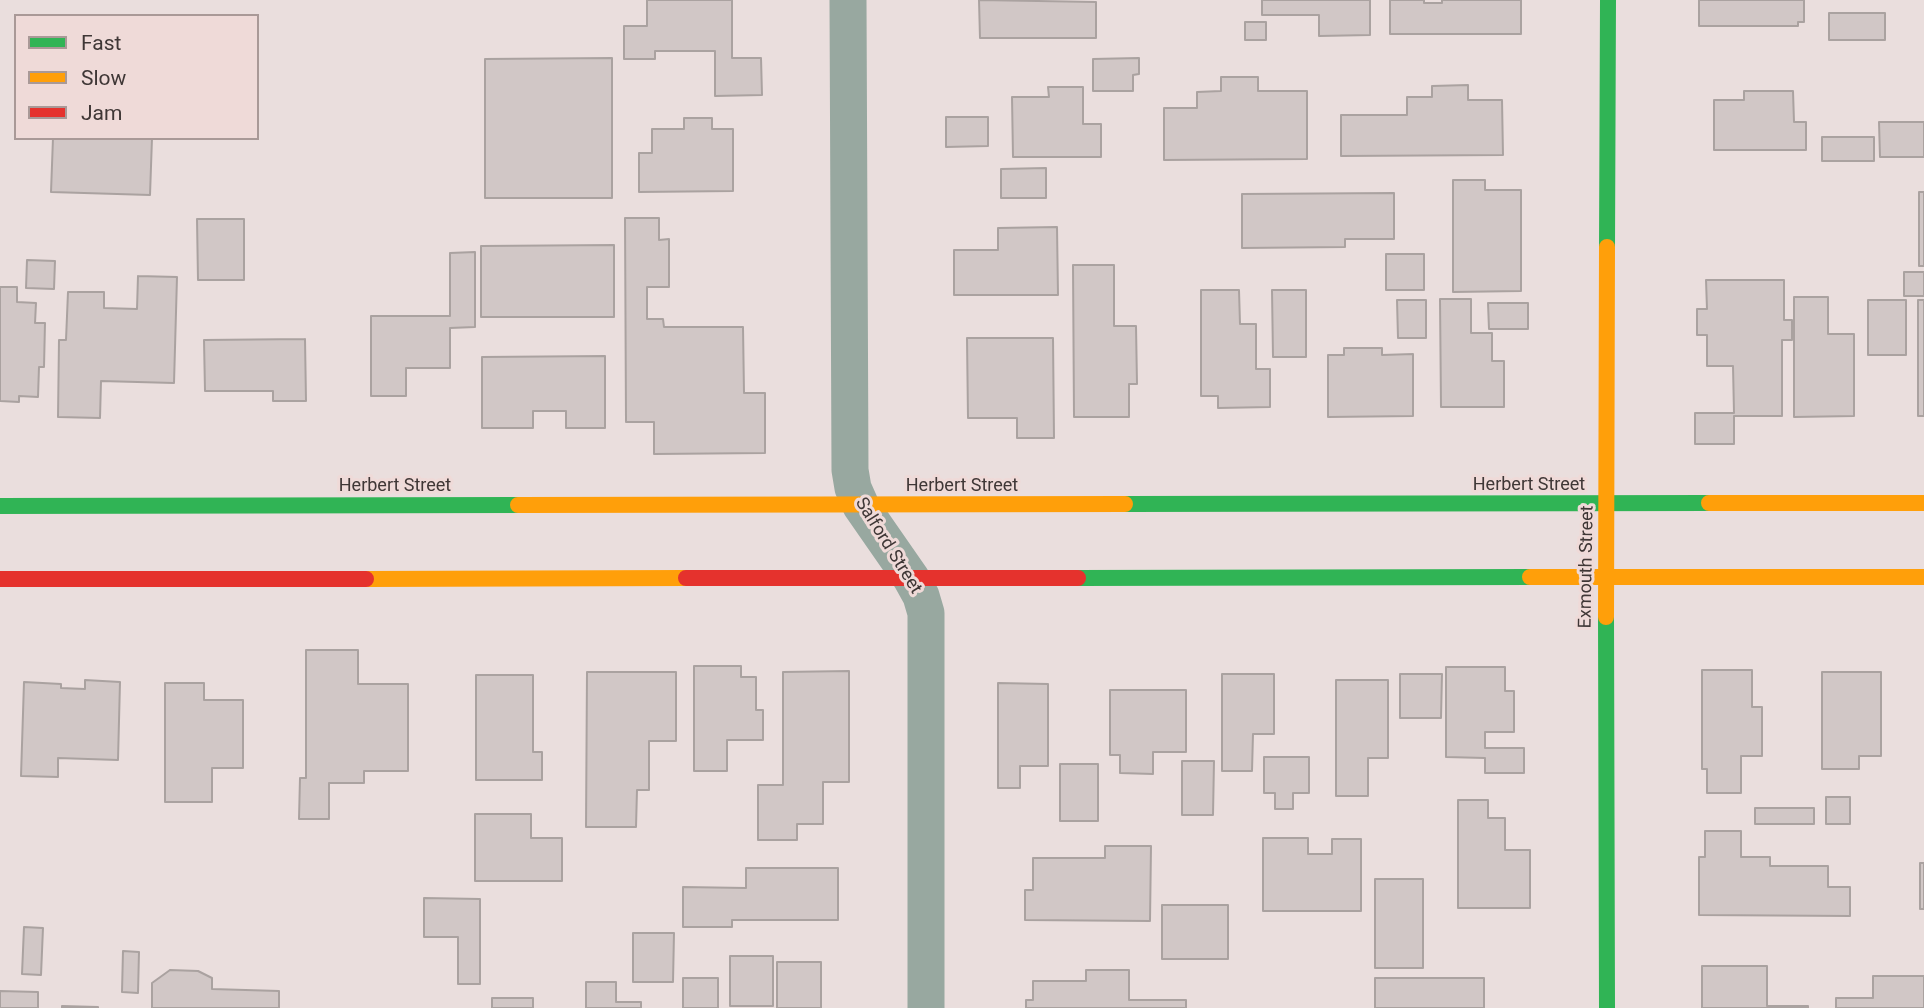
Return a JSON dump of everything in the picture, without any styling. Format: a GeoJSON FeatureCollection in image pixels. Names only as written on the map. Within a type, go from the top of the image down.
{"type":"FeatureCollection","features":[{"type":"Feature","properties":{"kind":"street","name":"Salford Street"},"geometry":{"type":"LineString","coordinates":[[848,0],[850,470],[853,488],[861,506],[911,578],[921,596],[926,613],[926,1008]]}},
{"type":"Feature","properties":{"kind":"street","name":"Exmouth Street"},"geometry":{"type":"LineString","coordinates":[[1607,1008],[1608,0]]}},
{"type":"Feature","properties":{"kind":"street","name":"Herbert Street"},"geometry":{"type":"LineString","coordinates":[[0,506],[1924,503]]}},
{"type":"Feature","properties":{"kind":"street"},"geometry":{"type":"LineString","coordinates":[[0,579],[1924,577]]}},
{"type":"Feature","properties":{"kind":"building"},"geometry":{"type":"Polygon","coordinates":[[[647,0],[732,0],[732,58],[761,58],[762,95],[715,96],[715,51],[655,51],[655,59],[624,59],[624,26],[647,26],[647,0]]]}},
{"type":"Feature","properties":{"kind":"building"},"geometry":{"type":"Polygon","coordinates":[[[979,0],[1096,2],[1096,38],[980,38],[979,0]]]}},
{"type":"Feature","properties":{"kind":"building"},"geometry":{"type":"Polygon","coordinates":[[[1262,0],[1370,0],[1370,35],[1319,36],[1319,15],[1262,15],[1262,0]]]}},
{"type":"Feature","properties":{"kind":"building"},"geometry":{"type":"Polygon","coordinates":[[[1390,0],[1442,3],[1442,0],[1521,0],[1521,34],[1390,34],[1390,0]]]}},
{"type":"Feature","properties":{"kind":"building"},"geometry":{"type":"Polygon","coordinates":[[[1699,0],[1804,0],[1804,22],[1798,22],[1798,26],[1699,26],[1699,0]]]}},
{"type":"Feature","properties":{"kind":"building"},"geometry":{"type":"Polygon","coordinates":[[[1829,13],[1885,13],[1885,40],[1829,40],[1829,13]]]}},
{"type":"Feature","properties":{"kind":"building"},"geometry":{"type":"Polygon","coordinates":[[[1245,22],[1266,22],[1266,40],[1245,40],[1245,22]]]}},
{"type":"Feature","properties":{"kind":"building"},"geometry":{"type":"Polygon","coordinates":[[[612,58],[612,198],[485,198],[485,59],[612,58]]]}},
{"type":"Feature","properties":{"kind":"building"},"geometry":{"type":"Polygon","coordinates":[[[1139,58],[1139,74],[1133,75],[1133,91],[1093,91],[1093,59],[1139,58]]]}},
{"type":"Feature","properties":{"kind":"building"},"geometry":{"type":"Polygon","coordinates":[[[1221,77],[1258,77],[1258,91],[1307,91],[1307,159],[1164,160],[1164,108],[1197,108],[1197,92],[1221,91],[1221,77]]]}},
{"type":"Feature","properties":{"kind":"building"},"geometry":{"type":"Polygon","coordinates":[[[1468,85],[1468,100],[1502,100],[1503,155],[1341,156],[1341,115],[1407,115],[1407,97],[1432,97],[1432,86],[1468,85]]]}},
{"type":"Feature","properties":{"kind":"building"},"geometry":{"type":"Polygon","coordinates":[[[1048,87],[1083,87],[1083,124],[1101,124],[1101,157],[1013,157],[1012,97],[1049,97],[1048,87]]]}},
{"type":"Feature","properties":{"kind":"building"},"geometry":{"type":"Polygon","coordinates":[[[1744,91],[1793,91],[1794,122],[1806,122],[1806,150],[1714,150],[1714,100],[1744,100],[1744,91]]]}},
{"type":"Feature","properties":{"kind":"building"},"geometry":{"type":"Polygon","coordinates":[[[946,117],[988,117],[988,146],[946,147],[946,117]]]}},
{"type":"Feature","properties":{"kind":"building"},"geometry":{"type":"Polygon","coordinates":[[[684,118],[712,118],[712,129],[733,129],[733,191],[639,192],[639,153],[652,153],[652,129],[684,129],[684,118]]]}},
{"type":"Feature","properties":{"kind":"building"},"geometry":{"type":"Polygon","coordinates":[[[1879,122],[1924,122],[1924,157],[1880,157],[1879,122]]]}},
{"type":"Feature","properties":{"kind":"building"},"geometry":{"type":"Polygon","coordinates":[[[1822,137],[1874,137],[1874,161],[1822,161],[1822,137]]]}},
{"type":"Feature","properties":{"kind":"building"},"geometry":{"type":"Polygon","coordinates":[[[53,140],[152,140],[150,195],[51,192],[53,140]]]}},
{"type":"Feature","properties":{"kind":"building"},"geometry":{"type":"Polygon","coordinates":[[[1046,168],[1046,198],[1001,198],[1001,169],[1046,168]]]}},
{"type":"Feature","properties":{"kind":"building"},"geometry":{"type":"Polygon","coordinates":[[[1453,180],[1485,180],[1485,190],[1521,190],[1521,291],[1453,292],[1453,180]]]}},
{"type":"Feature","properties":{"kind":"building"},"geometry":{"type":"Polygon","coordinates":[[[1919,192],[1924,192],[1924,266],[1919,266],[1919,192]]]}},
{"type":"Feature","properties":{"kind":"building"},"geometry":{"type":"Polygon","coordinates":[[[1394,193],[1394,239],[1345,239],[1345,247],[1242,248],[1242,194],[1394,193]]]}},
{"type":"Feature","properties":{"kind":"building"},"geometry":{"type":"Polygon","coordinates":[[[625,218],[659,218],[659,240],[669,239],[669,287],[647,287],[647,319],[663,319],[664,327],[743,327],[744,393],[765,393],[765,453],[654,454],[654,422],[626,422],[625,218]]]}},
{"type":"Feature","properties":{"kind":"building"},"geometry":{"type":"Polygon","coordinates":[[[197,219],[244,219],[244,280],[198,280],[197,219]]]}},
{"type":"Feature","properties":{"kind":"building"},"geometry":{"type":"Polygon","coordinates":[[[1057,227],[1058,295],[954,295],[954,250],[998,250],[998,228],[1057,227]]]}},
{"type":"Feature","properties":{"kind":"building"},"geometry":{"type":"Polygon","coordinates":[[[614,245],[614,317],[481,317],[481,246],[614,245]]]}},
{"type":"Feature","properties":{"kind":"building"},"geometry":{"type":"Polygon","coordinates":[[[475,252],[475,327],[450,328],[450,368],[406,368],[406,396],[371,396],[371,316],[450,316],[450,253],[475,252]]]}},
{"type":"Feature","properties":{"kind":"building"},"geometry":{"type":"Polygon","coordinates":[[[1386,254],[1424,254],[1424,290],[1386,290],[1386,254]]]}},
{"type":"Feature","properties":{"kind":"building"},"geometry":{"type":"Polygon","coordinates":[[[27,260],[55,261],[54,289],[26,288],[27,260]]]}},
{"type":"Feature","properties":{"kind":"building"},"geometry":{"type":"Polygon","coordinates":[[[1073,265],[1114,265],[1114,326],[1136,326],[1137,384],[1129,384],[1129,417],[1074,417],[1073,265]]]}},
{"type":"Feature","properties":{"kind":"building"},"geometry":{"type":"Polygon","coordinates":[[[1904,272],[1924,272],[1924,296],[1904,296],[1904,272]]]}},
{"type":"Feature","properties":{"kind":"building"},"geometry":{"type":"Polygon","coordinates":[[[138,276],[177,277],[174,383],[101,381],[100,418],[58,417],[59,340],[66,340],[68,292],[104,292],[104,308],[137,309],[138,276]]]}},
{"type":"Feature","properties":{"kind":"building"},"geometry":{"type":"Polygon","coordinates":[[[1706,280],[1784,280],[1784,320],[1792,320],[1792,340],[1782,340],[1782,416],[1734,416],[1734,444],[1695,444],[1695,413],[1734,413],[1733,366],[1707,366],[1707,335],[1697,335],[1697,309],[1707,309],[1706,280]]]}},
{"type":"Feature","properties":{"kind":"building"},"geometry":{"type":"Polygon","coordinates":[[[0,287],[17,287],[17,302],[36,303],[35,323],[45,323],[44,367],[39,367],[38,397],[19,396],[19,402],[0,401],[0,287]]]}},
{"type":"Feature","properties":{"kind":"building"},"geometry":{"type":"Polygon","coordinates":[[[1201,290],[1239,290],[1240,324],[1256,324],[1256,369],[1270,369],[1270,407],[1218,408],[1218,396],[1201,396],[1201,290]]]}},
{"type":"Feature","properties":{"kind":"building"},"geometry":{"type":"Polygon","coordinates":[[[1272,290],[1306,290],[1306,357],[1273,357],[1272,290]]]}},
{"type":"Feature","properties":{"kind":"building"},"geometry":{"type":"Polygon","coordinates":[[[1794,297],[1828,297],[1828,334],[1854,334],[1854,416],[1794,417],[1794,297]]]}},
{"type":"Feature","properties":{"kind":"building"},"geometry":{"type":"Polygon","coordinates":[[[1440,299],[1471,299],[1471,333],[1492,333],[1492,361],[1504,361],[1504,407],[1441,407],[1440,299]]]}},
{"type":"Feature","properties":{"kind":"building"},"geometry":{"type":"Polygon","coordinates":[[[1397,300],[1426,300],[1426,338],[1398,338],[1397,300]]]}},
{"type":"Feature","properties":{"kind":"building"},"geometry":{"type":"Polygon","coordinates":[[[1868,300],[1906,300],[1906,355],[1868,355],[1868,300]]]}},
{"type":"Feature","properties":{"kind":"building"},"geometry":{"type":"Polygon","coordinates":[[[1918,300],[1924,300],[1924,416],[1918,416],[1918,300]]]}},
{"type":"Feature","properties":{"kind":"building"},"geometry":{"type":"Polygon","coordinates":[[[1488,303],[1528,303],[1528,329],[1489,329],[1488,303]]]}},
{"type":"Feature","properties":{"kind":"building"},"geometry":{"type":"Polygon","coordinates":[[[967,338],[1053,338],[1054,438],[1017,438],[1017,418],[968,418],[967,338]]]}},
{"type":"Feature","properties":{"kind":"building"},"geometry":{"type":"Polygon","coordinates":[[[305,339],[306,401],[273,401],[273,391],[205,391],[204,340],[305,339]]]}},
{"type":"Feature","properties":{"kind":"building"},"geometry":{"type":"Polygon","coordinates":[[[1344,348],[1382,348],[1382,355],[1413,354],[1413,416],[1328,417],[1328,355],[1344,355],[1344,348]]]}},
{"type":"Feature","properties":{"kind":"building"},"geometry":{"type":"Polygon","coordinates":[[[605,356],[605,428],[566,428],[566,411],[533,411],[533,428],[482,428],[482,357],[605,356]]]}},
{"type":"Feature","properties":{"kind":"building"},"geometry":{"type":"Polygon","coordinates":[[[306,650],[358,650],[358,684],[408,684],[408,771],[364,771],[364,783],[329,783],[329,819],[299,819],[300,778],[306,778],[306,650]]]}},
{"type":"Feature","properties":{"kind":"building"},"geometry":{"type":"Polygon","coordinates":[[[694,666],[741,666],[741,677],[756,677],[756,710],[763,710],[763,740],[727,740],[727,771],[694,771],[694,666]]]}},
{"type":"Feature","properties":{"kind":"building"},"geometry":{"type":"Polygon","coordinates":[[[1446,667],[1505,667],[1505,691],[1514,691],[1514,732],[1485,732],[1485,748],[1524,748],[1524,773],[1485,773],[1485,758],[1446,757],[1446,667]]]}},
{"type":"Feature","properties":{"kind":"building"},"geometry":{"type":"Polygon","coordinates":[[[1702,670],[1752,670],[1752,707],[1762,707],[1762,756],[1741,756],[1741,793],[1707,793],[1707,769],[1702,769],[1702,670]]]}},
{"type":"Feature","properties":{"kind":"building"},"geometry":{"type":"Polygon","coordinates":[[[849,671],[849,782],[823,782],[823,824],[797,824],[797,840],[758,840],[758,785],[783,785],[783,672],[849,671]]]}},
{"type":"Feature","properties":{"kind":"building"},"geometry":{"type":"Polygon","coordinates":[[[587,672],[676,672],[676,741],[649,741],[649,790],[637,790],[636,827],[586,827],[587,672]]]}},
{"type":"Feature","properties":{"kind":"building"},"geometry":{"type":"Polygon","coordinates":[[[1822,672],[1881,672],[1881,756],[1859,756],[1859,769],[1822,769],[1822,672]]]}},
{"type":"Feature","properties":{"kind":"building"},"geometry":{"type":"Polygon","coordinates":[[[1222,674],[1274,674],[1274,734],[1253,734],[1252,771],[1222,771],[1222,674]]]}},
{"type":"Feature","properties":{"kind":"building"},"geometry":{"type":"Polygon","coordinates":[[[1400,674],[1442,674],[1441,718],[1400,718],[1400,674]]]}},
{"type":"Feature","properties":{"kind":"building"},"geometry":{"type":"Polygon","coordinates":[[[476,675],[533,675],[533,752],[542,752],[542,780],[476,780],[476,675]]]}},
{"type":"Feature","properties":{"kind":"building"},"geometry":{"type":"Polygon","coordinates":[[[85,680],[120,682],[118,760],[58,758],[58,777],[21,776],[24,682],[61,684],[61,688],[85,689],[85,680]]]}},
{"type":"Feature","properties":{"kind":"building"},"geometry":{"type":"Polygon","coordinates":[[[1336,680],[1388,680],[1388,758],[1368,758],[1368,796],[1336,796],[1336,680]]]}},
{"type":"Feature","properties":{"kind":"building"},"geometry":{"type":"Polygon","coordinates":[[[165,683],[204,683],[204,700],[243,700],[243,768],[212,768],[212,802],[165,802],[165,683]]]}},
{"type":"Feature","properties":{"kind":"building"},"geometry":{"type":"Polygon","coordinates":[[[998,683],[1048,684],[1048,766],[1020,766],[1020,788],[998,788],[998,683]]]}},
{"type":"Feature","properties":{"kind":"building"},"geometry":{"type":"Polygon","coordinates":[[[1110,690],[1186,690],[1186,752],[1153,752],[1153,774],[1120,773],[1120,755],[1110,755],[1110,690]]]}},
{"type":"Feature","properties":{"kind":"building"},"geometry":{"type":"Polygon","coordinates":[[[1264,757],[1309,757],[1309,793],[1293,793],[1293,809],[1275,809],[1275,793],[1264,793],[1264,757]]]}},
{"type":"Feature","properties":{"kind":"building"},"geometry":{"type":"Polygon","coordinates":[[[1182,761],[1214,761],[1213,815],[1182,815],[1182,761]]]}},
{"type":"Feature","properties":{"kind":"building"},"geometry":{"type":"Polygon","coordinates":[[[1060,764],[1098,764],[1098,821],[1060,821],[1060,764]]]}},
{"type":"Feature","properties":{"kind":"building"},"geometry":{"type":"Polygon","coordinates":[[[1826,797],[1850,797],[1850,824],[1826,824],[1826,797]]]}},
{"type":"Feature","properties":{"kind":"building"},"geometry":{"type":"Polygon","coordinates":[[[1458,800],[1488,800],[1488,818],[1505,818],[1505,850],[1530,850],[1530,908],[1458,908],[1458,800]]]}},
{"type":"Feature","properties":{"kind":"building"},"geometry":{"type":"Polygon","coordinates":[[[1755,808],[1814,808],[1814,824],[1755,824],[1755,808]]]}},
{"type":"Feature","properties":{"kind":"building"},"geometry":{"type":"Polygon","coordinates":[[[475,814],[531,814],[531,838],[562,838],[562,881],[475,881],[475,814]]]}},
{"type":"Feature","properties":{"kind":"building"},"geometry":{"type":"Polygon","coordinates":[[[1705,831],[1741,831],[1741,857],[1770,857],[1770,866],[1828,866],[1828,887],[1850,887],[1850,916],[1699,915],[1699,857],[1705,857],[1705,831]]]}},
{"type":"Feature","properties":{"kind":"building"},"geometry":{"type":"Polygon","coordinates":[[[1263,838],[1308,838],[1308,854],[1332,854],[1332,839],[1361,839],[1361,911],[1263,911],[1263,838]]]}},
{"type":"Feature","properties":{"kind":"building"},"geometry":{"type":"Polygon","coordinates":[[[1105,846],[1151,846],[1150,921],[1025,920],[1025,890],[1033,890],[1033,858],[1105,858],[1105,846]]]}},
{"type":"Feature","properties":{"kind":"building"},"geometry":{"type":"Polygon","coordinates":[[[1920,863],[1924,863],[1924,909],[1920,909],[1920,863]]]}},
{"type":"Feature","properties":{"kind":"building"},"geometry":{"type":"Polygon","coordinates":[[[746,868],[838,868],[838,920],[732,920],[732,927],[683,927],[683,887],[746,888],[746,868]]]}},
{"type":"Feature","properties":{"kind":"building"},"geometry":{"type":"Polygon","coordinates":[[[1375,879],[1423,879],[1423,968],[1375,968],[1375,879]]]}},
{"type":"Feature","properties":{"kind":"building"},"geometry":{"type":"Polygon","coordinates":[[[424,898],[480,899],[480,984],[458,984],[458,937],[424,937],[424,898]]]}},
{"type":"Feature","properties":{"kind":"building"},"geometry":{"type":"Polygon","coordinates":[[[1162,905],[1228,905],[1228,959],[1162,959],[1162,905]]]}},
{"type":"Feature","properties":{"kind":"building"},"geometry":{"type":"Polygon","coordinates":[[[24,927],[43,928],[41,975],[22,974],[24,927]]]}},
{"type":"Feature","properties":{"kind":"building"},"geometry":{"type":"Polygon","coordinates":[[[633,933],[674,933],[673,982],[633,982],[633,933]]]}},
{"type":"Feature","properties":{"kind":"building"},"geometry":{"type":"Polygon","coordinates":[[[123,951],[139,952],[138,993],[122,992],[123,951]]]}},
{"type":"Feature","properties":{"kind":"building"},"geometry":{"type":"Polygon","coordinates":[[[730,956],[773,956],[773,1006],[730,1006],[730,956]]]}},
{"type":"Feature","properties":{"kind":"building"},"geometry":{"type":"Polygon","coordinates":[[[777,962],[821,962],[821,1008],[777,1008],[777,962]]]}},
{"type":"Feature","properties":{"kind":"building"},"geometry":{"type":"Polygon","coordinates":[[[1702,966],[1767,966],[1767,1006],[1808,1008],[1702,1008],[1702,966]]]}},
{"type":"Feature","properties":{"kind":"building"},"geometry":{"type":"Polygon","coordinates":[[[170,970],[198,971],[212,978],[212,989],[279,991],[279,1008],[152,1008],[152,983],[170,970]]]}},
{"type":"Feature","properties":{"kind":"building"},"geometry":{"type":"Polygon","coordinates":[[[1086,970],[1129,970],[1129,1000],[1186,1000],[1186,1008],[1026,1008],[1026,1000],[1033,1000],[1033,981],[1086,981],[1086,970]]]}},
{"type":"Feature","properties":{"kind":"building"},"geometry":{"type":"Polygon","coordinates":[[[1873,976],[1924,976],[1924,1008],[1836,1008],[1836,998],[1873,998],[1873,976]]]}},
{"type":"Feature","properties":{"kind":"building"},"geometry":{"type":"Polygon","coordinates":[[[683,978],[718,978],[718,1008],[683,1008],[683,978]]]}},
{"type":"Feature","properties":{"kind":"building"},"geometry":{"type":"Polygon","coordinates":[[[1375,978],[1484,978],[1484,1008],[1375,1008],[1375,978]]]}},
{"type":"Feature","properties":{"kind":"building"},"geometry":{"type":"Polygon","coordinates":[[[586,982],[616,982],[616,1002],[641,1002],[641,1008],[586,1008],[586,982]]]}},
{"type":"Feature","properties":{"kind":"building"},"geometry":{"type":"Polygon","coordinates":[[[0,991],[38,992],[38,1008],[0,1008],[0,991]]]}},
{"type":"Feature","properties":{"kind":"building"},"geometry":{"type":"Polygon","coordinates":[[[492,998],[533,998],[533,1008],[492,1008],[492,998]]]}},
{"type":"Feature","properties":{"kind":"building"},"geometry":{"type":"Polygon","coordinates":[[[98,1007],[98,1008],[62,1008],[98,1007]]]}},
{"type":"Feature","properties":{"kind":"traffic: fast"},"geometry":{"type":"LineString","coordinates":[[1607,247],[1608,0]]}},
{"type":"Feature","properties":{"kind":"traffic: fast"},"geometry":{"type":"LineString","coordinates":[[1125,504],[1709,503]]}},
{"type":"Feature","properties":{"kind":"traffic: fast"},"geometry":{"type":"LineString","coordinates":[[0,506],[518,505]]}},
{"type":"Feature","properties":{"kind":"traffic: fast"},"geometry":{"type":"LineString","coordinates":[[1078,578],[1530,577]]}},
{"type":"Feature","properties":{"kind":"traffic: fast"},"geometry":{"type":"LineString","coordinates":[[1606,617],[1607,1008]]}},
{"type":"Feature","properties":{"kind":"traffic: slow"},"geometry":{"type":"LineString","coordinates":[[1606,617],[1607,247]]}},
{"type":"Feature","properties":{"kind":"traffic: slow"},"geometry":{"type":"LineString","coordinates":[[1709,503],[1924,503]]}},
{"type":"Feature","properties":{"kind":"traffic: slow"},"geometry":{"type":"LineString","coordinates":[[518,505],[1125,504]]}},
{"type":"Feature","properties":{"kind":"traffic: slow"},"geometry":{"type":"LineString","coordinates":[[1530,577],[1924,577]]}},
{"type":"Feature","properties":{"kind":"traffic: slow"},"geometry":{"type":"LineString","coordinates":[[366,579],[686,578]]}},
{"type":"Feature","properties":{"kind":"traffic: jam"},"geometry":{"type":"LineString","coordinates":[[686,578],[1078,578]]}},
{"type":"Feature","properties":{"kind":"traffic: jam"},"geometry":{"type":"LineString","coordinates":[[0,579],[366,579]]}}]}
